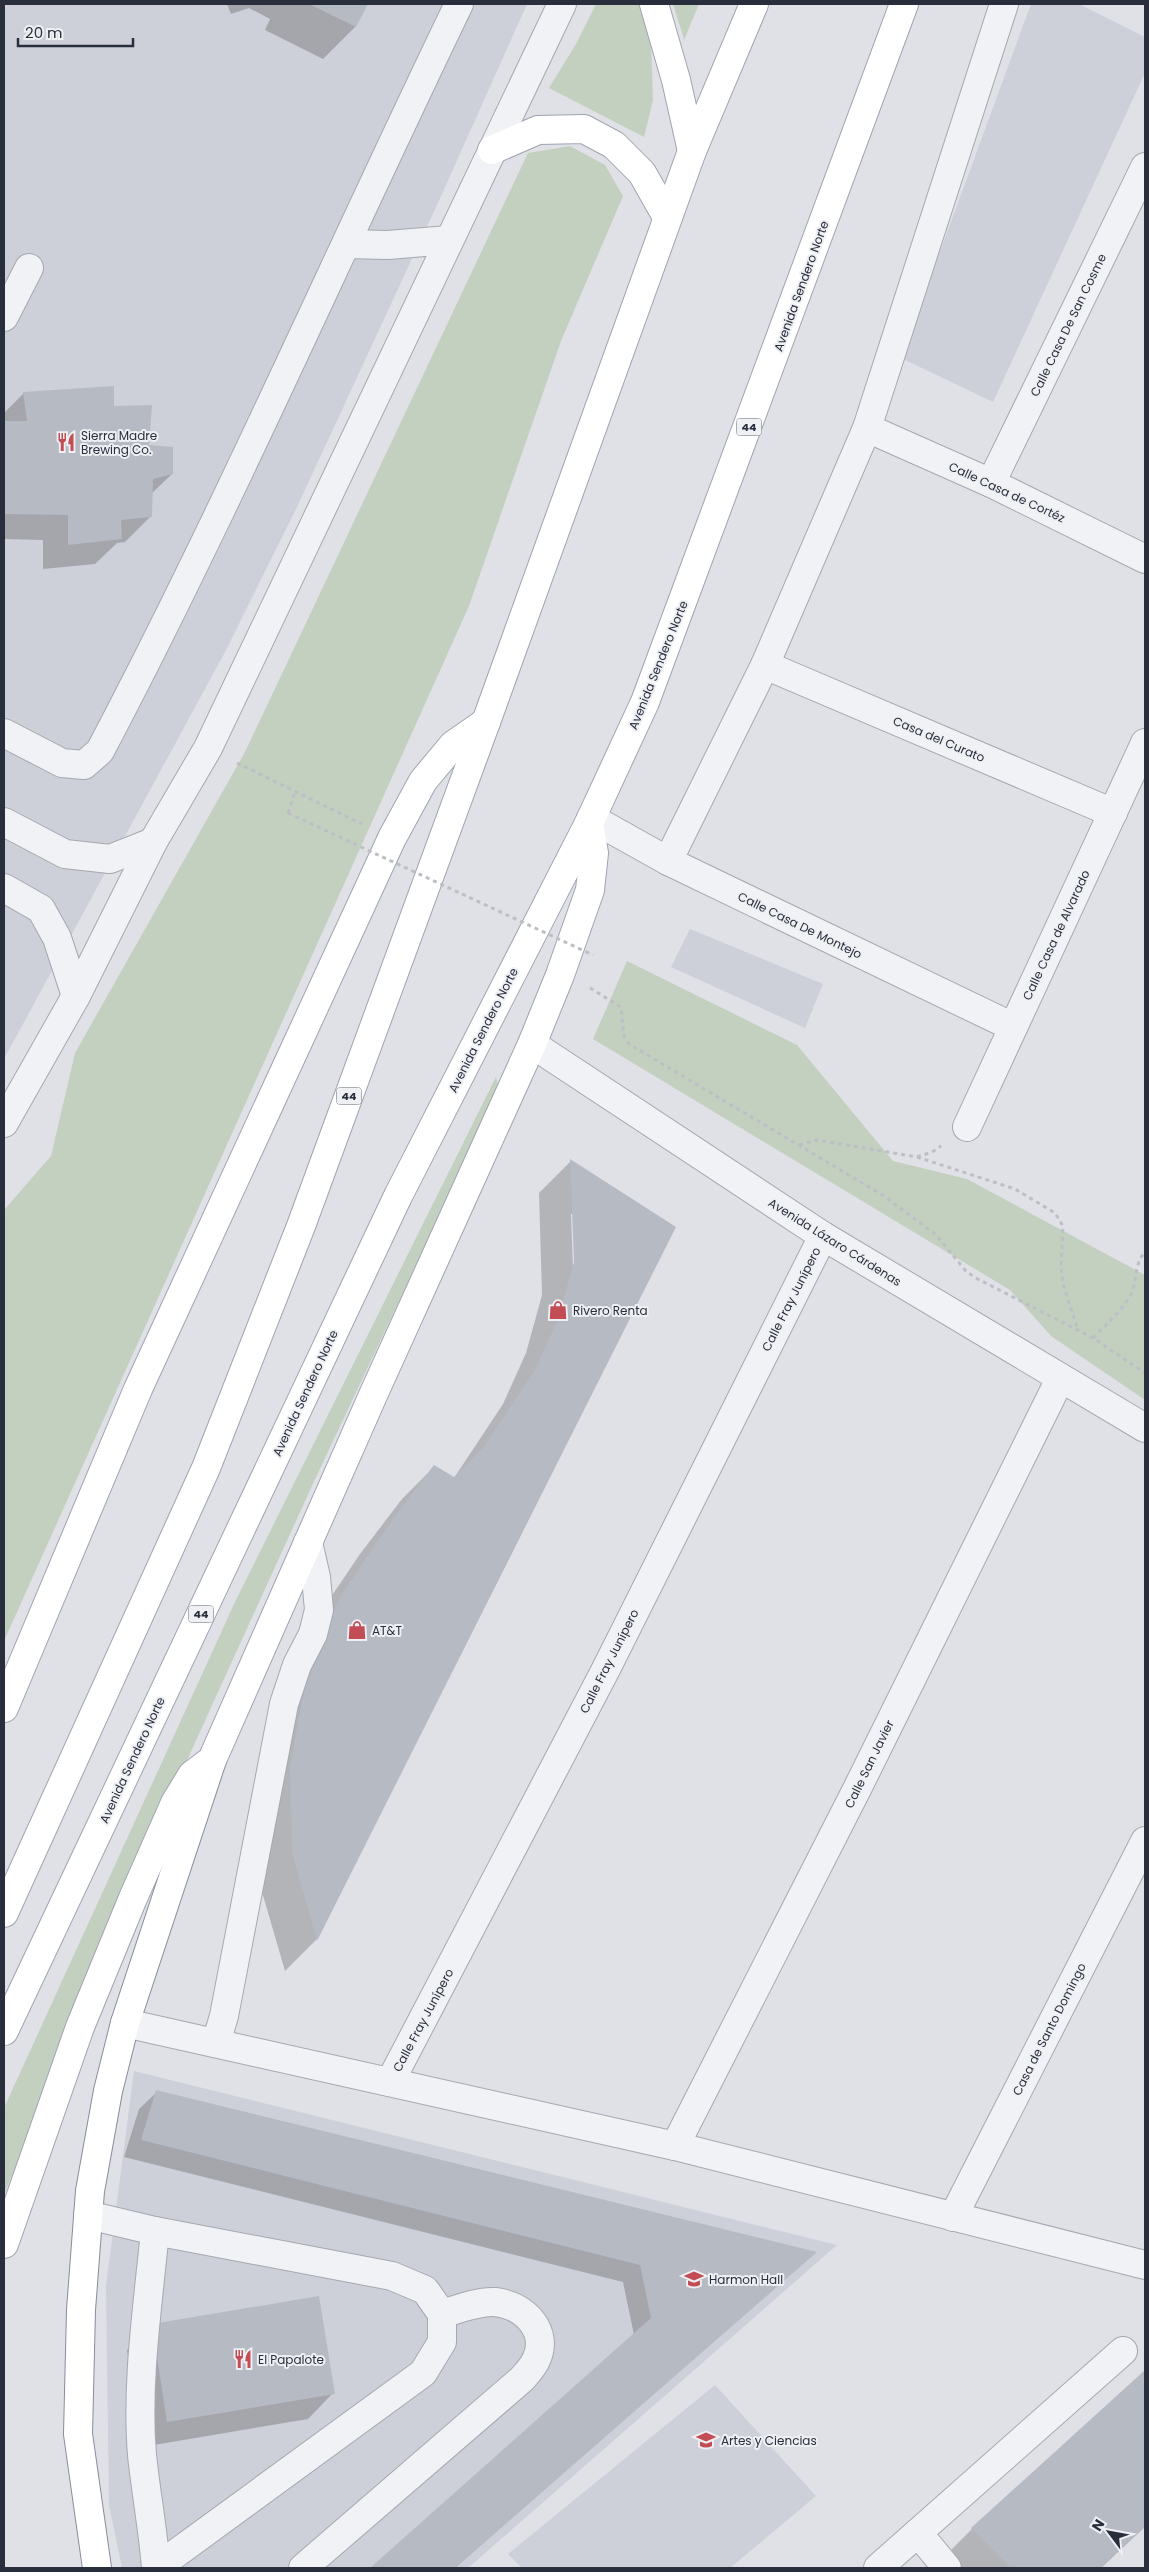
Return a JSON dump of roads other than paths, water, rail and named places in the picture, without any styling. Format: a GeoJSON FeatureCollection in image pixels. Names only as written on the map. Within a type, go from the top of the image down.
{"type":"FeatureCollection","features":[{"type":"Feature","properties":{"kind":"main road"},"geometry":{"type":"LineString","coordinates":[[654,4],[676,80],[692,151]]}},
{"type":"Feature","properties":{"kind":"main road","name":"44"},"geometry":{"type":"LineString","coordinates":[[4,1913],[206,1468],[301,1226],[486,722],[667,217],[692,151],[754,4]]}},
{"type":"Feature","properties":{"kind":"main road","name":"Avenida Sendero Norte"},"geometry":{"type":"LineString","coordinates":[[4,2031],[398,1196],[590,821],[645,702],[904,4]]}},
{"type":"Feature","properties":{"kind":"main road"},"geometry":{"type":"LineString","coordinates":[[492,150],[538,130],[584,130],[614,145],[642,173],[667,217]]}},
{"type":"Feature","properties":{"kind":"main road"},"geometry":{"type":"LineString","coordinates":[[4,1708],[138,1390],[392,838],[423,781],[453,744],[486,722]]}},
{"type":"Feature","properties":{"kind":"main road"},"geometry":{"type":"LineString","coordinates":[[97,2568],[78,2434],[81,2310],[88,2215],[108,2091],[125,2023],[212,1760],[532,1044],[560,975],[590,890],[594,852],[590,821]]}},
{"type":"Feature","properties":{"kind":"main road"},"geometry":{"type":"LineString","coordinates":[[4,2244],[80,2027],[133,1898],[175,1803],[192,1775],[212,1760]]}},
{"type":"Feature","properties":{"kind":"street"},"geometry":{"type":"LineString","coordinates":[[4,733],[62,763],[84,765],[100,751],[278,391],[312,312],[459,4]]}},
{"type":"Feature","properties":{"kind":"street"},"geometry":{"type":"LineString","coordinates":[[4,1123],[76,996],[153,842],[208,748],[562,4]]}},
{"type":"Feature","properties":{"kind":"street"},"geometry":{"type":"LineString","coordinates":[[668,861],[765,665],[867,428],[1004,4]]}},
{"type":"Feature","properties":{"kind":"street","name":"Calle Casa De San Cosme"},"geometry":{"type":"LineString","coordinates":[[991,482],[1145,167]]}},
{"type":"Feature","properties":{"kind":"street"},"geometry":{"type":"LineString","coordinates":[[346,244],[388,246],[449,240]]}},
{"type":"Feature","properties":{"kind":"street"},"geometry":{"type":"LineString","coordinates":[[4,317],[29,268]]}},
{"type":"Feature","properties":{"kind":"street","name":"Calle Casa de Cortéz"},"geometry":{"type":"LineString","coordinates":[[867,428],[991,482],[1145,559]]}},
{"type":"Feature","properties":{"kind":"street","name":"Casa del Curato"},"geometry":{"type":"LineString","coordinates":[[765,665],[1113,813]]}},
{"type":"Feature","properties":{"kind":"street","name":"Calle Casa de Alvarado"},"geometry":{"type":"LineString","coordinates":[[967,1127],[1145,743]]}},
{"type":"Feature","properties":{"kind":"street","name":"Calle Casa De Montejo"},"geometry":{"type":"LineString","coordinates":[[590,821],[668,861],[1013,1027]]}},
{"type":"Feature","properties":{"kind":"street"},"geometry":{"type":"LineString","coordinates":[[4,822],[65,854],[110,859],[153,842]]}},
{"type":"Feature","properties":{"kind":"street"},"geometry":{"type":"LineString","coordinates":[[4,888],[41,909],[57,938],[76,996]]}},
{"type":"Feature","properties":{"kind":"street","name":"Avenida Lázaro Cárdenas"},"geometry":{"type":"LineString","coordinates":[[532,1044],[823,1236],[1145,1428]]}},
{"type":"Feature","properties":{"kind":"street","name":"Calle Fray Junípero"},"geometry":{"type":"LineString","coordinates":[[390,2082],[606,1669],[823,1236]]}},
{"type":"Feature","properties":{"kind":"street","name":"Calle San Javier"},"geometry":{"type":"LineString","coordinates":[[675,2146],[858,1787],[1060,1379]]}},
{"type":"Feature","properties":{"kind":"street"},"geometry":{"type":"LineString","coordinates":[[216,2043],[224,2016],[284,1704],[297,1665],[313,1634],[319,1610],[316,1577],[308,1542]]}},
{"type":"Feature","properties":{"kind":"street","name":"Casa de Santo Domingo"},"geometry":{"type":"LineString","coordinates":[[953,2217],[1145,1840]]}},
{"type":"Feature","properties":{"kind":"street"},"geometry":{"type":"LineString","coordinates":[[125,2023],[675,2146],[1145,2266]]}},
{"type":"Feature","properties":{"kind":"street"},"geometry":{"type":"LineString","coordinates":[[88,2215],[155,2231],[392,2276],[425,2290],[442,2314],[442,2342],[423,2373],[187,2558],[156,2568],[153,2524],[142,2454],[142,2364],[155,2231]]}},
{"type":"Feature","properties":{"kind":"street"},"geometry":{"type":"LineString","coordinates":[[303,2568],[522,2379],[536,2360],[540,2341],[534,2323],[518,2308],[494,2302],[442,2314]]}},
{"type":"Feature","properties":{"kind":"street"},"geometry":{"type":"LineString","coordinates":[[878,2568],[1123,2351]]}},
{"type":"Feature","properties":{"kind":"street"},"geometry":{"type":"LineString","coordinates":[[918,2533],[947,2568]]}},
{"type":"Feature","properties":{"kind":"place","name":"Sierra Madre Brewing Co."},"geometry":{"type":"Point","coordinates":[66,442]}},
{"type":"Feature","properties":{"kind":"place","name":"Rivero Renta"},"geometry":{"type":"Point","coordinates":[558,1310]}},
{"type":"Feature","properties":{"kind":"place","name":"AT&T"},"geometry":{"type":"Point","coordinates":[357,1630]}},
{"type":"Feature","properties":{"kind":"place","name":"Harmon Hall"},"geometry":{"type":"Point","coordinates":[694,2279]}},
{"type":"Feature","properties":{"kind":"place","name":"El Papalote"},"geometry":{"type":"Point","coordinates":[243,2359]}},
{"type":"Feature","properties":{"kind":"place","name":"Artes y Ciencias"},"geometry":{"type":"Point","coordinates":[706,2440]}}]}
